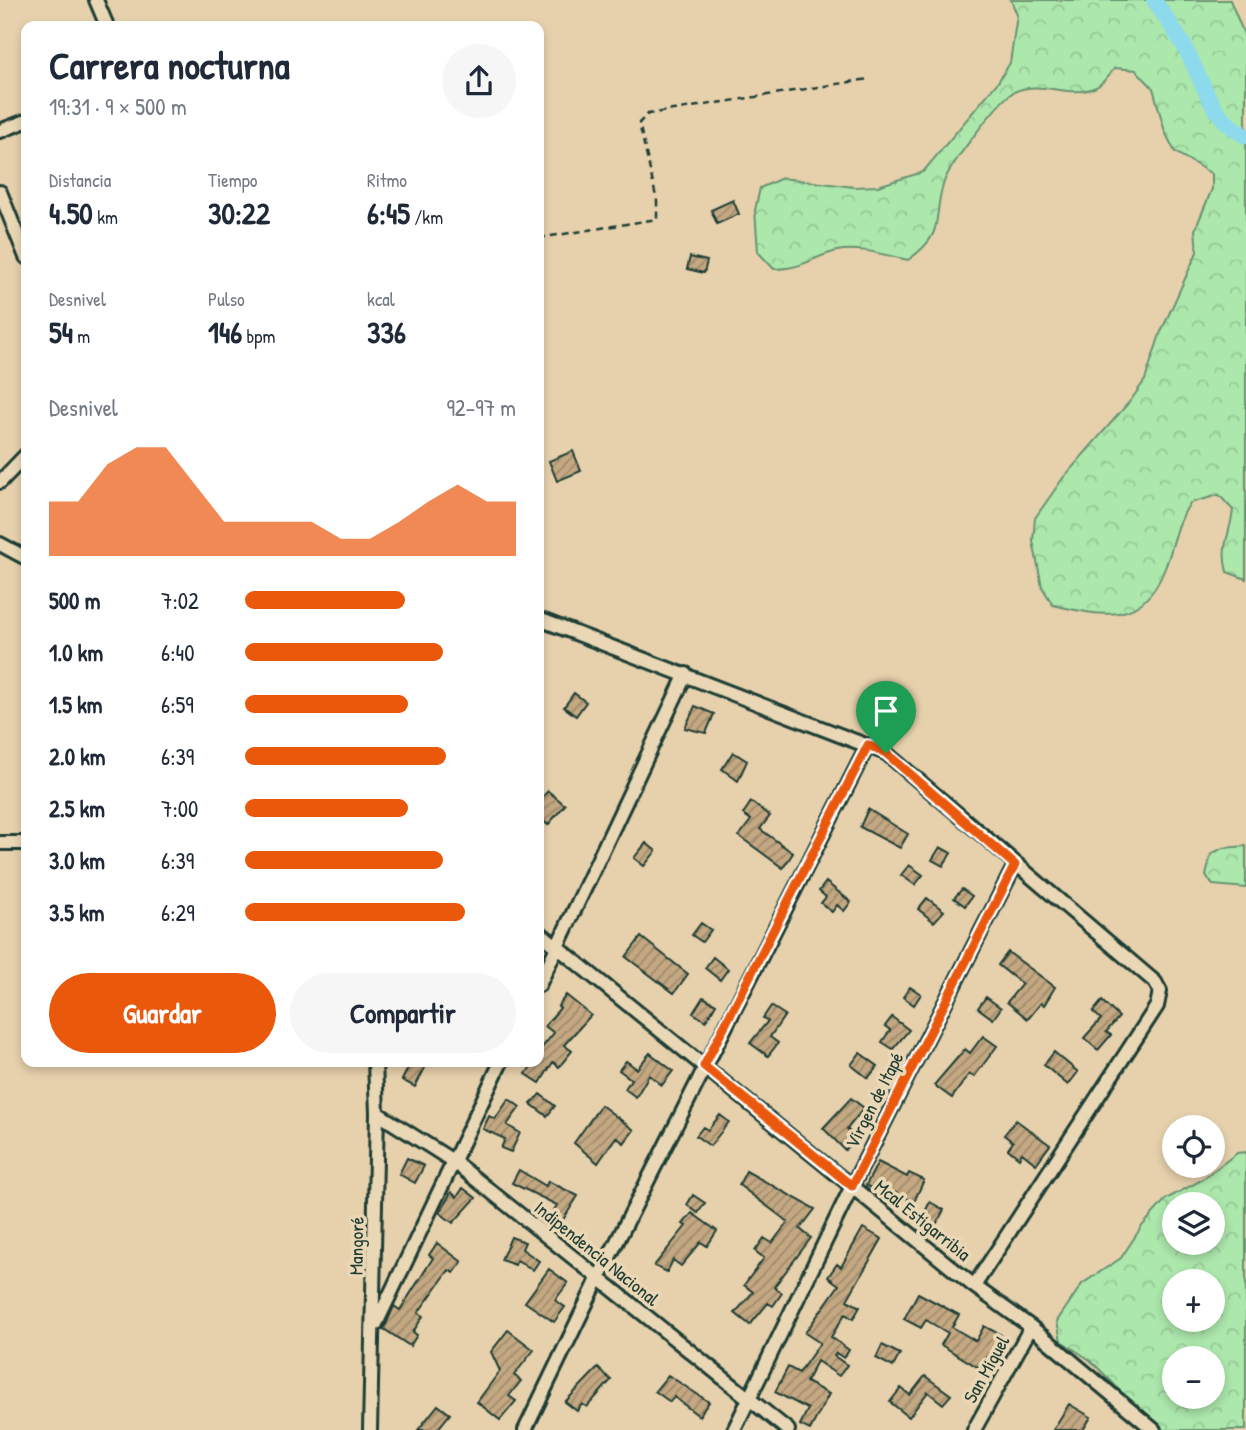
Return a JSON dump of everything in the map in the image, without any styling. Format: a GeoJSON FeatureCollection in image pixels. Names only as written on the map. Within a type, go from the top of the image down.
{"type":"FeatureCollection","features":[{"type":"Feature","properties":{"kind":"street"},"geometry":{"type":"LineString","coordinates":[[96,0],[105,21]]}},
{"type":"Feature","properties":{"kind":"street"},"geometry":{"type":"LineString","coordinates":[[0,131],[21,123]]}},
{"type":"Feature","properties":{"kind":"street"},"geometry":{"type":"LineString","coordinates":[[0,191],[21,244]]}},
{"type":"Feature","properties":{"kind":"street"},"geometry":{"type":"LineString","coordinates":[[0,482],[21,460]]}},
{"type":"Feature","properties":{"kind":"street"},"geometry":{"type":"LineString","coordinates":[[0,544],[21,555]]}},
{"type":"Feature","properties":{"kind":"street"},"geometry":{"type":"LineString","coordinates":[[544,621],[886,753],[1155,982],[1160,990],[1160,999],[974,1286]]}},
{"type":"Feature","properties":{"kind":"street"},"geometry":{"type":"LineString","coordinates":[[544,975],[686,674]]}},
{"type":"Feature","properties":{"kind":"street"},"geometry":{"type":"LineString","coordinates":[[525,1430],[704,1066],[868,745]]}},
{"type":"Feature","properties":{"kind":"street"},"geometry":{"type":"LineString","coordinates":[[0,843],[21,843]]}},
{"type":"Feature","properties":{"kind":"street","name":"Virgen de Itapé"},"geometry":{"type":"LineString","coordinates":[[734,1430],[852,1186],[1015,865]]}},
{"type":"Feature","properties":{"kind":"street","name":"Mcal Estigarribia"},"geometry":{"type":"LineString","coordinates":[[544,936],[974,1286],[1031,1327],[1154,1430]]}},
{"type":"Feature","properties":{"kind":"street","name":"Mangoré"},"geometry":{"type":"LineString","coordinates":[[370,1430],[374,1330],[375,1067]]}},
{"type":"Feature","properties":{"kind":"street"},"geometry":{"type":"LineString","coordinates":[[374,1330],[499,1067]]}},
{"type":"Feature","properties":{"kind":"street","name":"Indipendencia Nacional"},"geometry":{"type":"LineString","coordinates":[[377,1113],[453,1161],[788,1430]]}},
{"type":"Feature","properties":{"kind":"street","name":"San Miguel"},"geometry":{"type":"LineString","coordinates":[[974,1430],[1031,1327]]}},
{"type":"Feature","properties":{"kind":"path"},"geometry":{"type":"LineString","coordinates":[[544,237],[657,219],[657,201],[639,123],[648,114],[869,79]]}},
{"type":"Feature","properties":{"kind":"green space"},"geometry":{"type":"Polygon","coordinates":[[[1011,0],[1230,0],[1246,39],[1246,579],[1227,572],[1225,548],[1233,510],[1219,495],[1190,503],[1181,519],[1156,587],[1145,600],[1133,608],[1120,613],[1105,614],[1053,605],[1042,587],[1033,541],[1035,518],[1063,478],[1145,380],[1160,334],[1197,252],[1195,230],[1212,189],[1212,174],[1175,152],[1165,132],[1153,88],[1136,70],[1115,68],[1099,86],[1086,90],[1033,88],[1012,93],[986,121],[948,174],[940,195],[934,233],[908,260],[846,250],[828,253],[793,267],[774,269],[758,252],[755,210],[760,188],[782,178],[854,187],[878,186],[923,172],[998,82],[1010,63],[1017,15],[1011,0]]]}},
{"type":"Feature","properties":{"kind":"green space"},"geometry":{"type":"Polygon","coordinates":[[[1246,846],[1246,888],[1213,885],[1206,876],[1211,854],[1223,848],[1246,846]]]}},
{"type":"Feature","properties":{"kind":"green space"},"geometry":{"type":"Polygon","coordinates":[[[1246,1152],[1246,1430],[1155,1430],[1132,1409],[1113,1383],[1090,1360],[1061,1341],[1057,1321],[1082,1284],[1121,1258],[1142,1226],[1162,1204],[1162,1255],[1225,1255],[1225,1192],[1179,1192],[1204,1178],[1225,1178],[1225,1162],[1237,1153],[1246,1152]]]}},
{"type":"Feature","properties":{"kind":"building"},"geometry":{"type":"Polygon","coordinates":[[[733,200],[739,214],[717,224],[711,210],[733,200]]]}},
{"type":"Feature","properties":{"kind":"building"},"geometry":{"type":"Polygon","coordinates":[[[690,257],[707,261],[704,273],[687,269],[690,257]]]}},
{"type":"Feature","properties":{"kind":"building"},"geometry":{"type":"Polygon","coordinates":[[[573,451],[581,471],[557,481],[549,461],[573,451]]]}},
{"type":"Feature","properties":{"kind":"building"},"geometry":{"type":"Polygon","coordinates":[[[574,693],[586,702],[576,716],[564,707],[574,693]]]}},
{"type":"Feature","properties":{"kind":"building"},"geometry":{"type":"Polygon","coordinates":[[[880,703],[903,716],[896,729],[886,723],[884,728],[873,722],[880,703]]]}},
{"type":"Feature","properties":{"kind":"building"},"geometry":{"type":"Polygon","coordinates":[[[695,706],[714,714],[706,733],[685,728],[695,706]]]}},
{"type":"Feature","properties":{"kind":"building"},"geometry":{"type":"Polygon","coordinates":[[[733,752],[747,761],[738,781],[722,769],[733,752]]]}},
{"type":"Feature","properties":{"kind":"building"},"geometry":{"type":"Polygon","coordinates":[[[548,791],[565,805],[548,825],[544,821],[544,795],[548,791]]]}},
{"type":"Feature","properties":{"kind":"building"},"geometry":{"type":"Polygon","coordinates":[[[751,802],[770,816],[760,829],[793,853],[783,868],[739,836],[751,820],[743,814],[751,802]]]}},
{"type":"Feature","properties":{"kind":"building"},"geometry":{"type":"Polygon","coordinates":[[[868,809],[908,834],[900,848],[860,827],[868,809]]]}},
{"type":"Feature","properties":{"kind":"building"},"geometry":{"type":"Polygon","coordinates":[[[646,843],[656,851],[644,866],[634,858],[646,843]]]}},
{"type":"Feature","properties":{"kind":"building"},"geometry":{"type":"Polygon","coordinates":[[[940,847],[951,853],[943,866],[932,860],[940,847]]]}},
{"type":"Feature","properties":{"kind":"building"},"geometry":{"type":"Polygon","coordinates":[[[909,865],[923,875],[915,885],[901,875],[909,865]]]}},
{"type":"Feature","properties":{"kind":"building"},"geometry":{"type":"Polygon","coordinates":[[[826,882],[851,902],[844,911],[837,905],[832,912],[821,903],[826,897],[819,891],[826,882]]]}},
{"type":"Feature","properties":{"kind":"building"},"geometry":{"type":"Polygon","coordinates":[[[962,889],[972,896],[965,906],[954,898],[962,889]]]}},
{"type":"Feature","properties":{"kind":"building"},"geometry":{"type":"Polygon","coordinates":[[[927,898],[944,911],[934,922],[918,909],[927,898]]]}},
{"type":"Feature","properties":{"kind":"building"},"geometry":{"type":"Polygon","coordinates":[[[701,923],[711,930],[702,942],[692,935],[701,923]]]}},
{"type":"Feature","properties":{"kind":"building"},"geometry":{"type":"Polygon","coordinates":[[[641,937],[688,974],[674,993],[626,957],[641,937]]]}},
{"type":"Feature","properties":{"kind":"building"},"geometry":{"type":"Polygon","coordinates":[[[1008,952],[1055,987],[1044,1005],[1041,1003],[1028,1019],[1007,1002],[1022,984],[998,965],[1008,952]]]}},
{"type":"Feature","properties":{"kind":"building"},"geometry":{"type":"Polygon","coordinates":[[[713,957],[728,969],[720,980],[705,968],[713,957]]]}},
{"type":"Feature","properties":{"kind":"building"},"geometry":{"type":"Polygon","coordinates":[[[910,987],[921,994],[914,1005],[903,997],[910,987]]]}},
{"type":"Feature","properties":{"kind":"building"},"geometry":{"type":"Polygon","coordinates":[[[566,995],[591,1015],[564,1045],[572,1051],[559,1067],[553,1062],[540,1083],[526,1074],[531,1067],[544,1067],[544,1045],[554,1033],[545,1026],[560,1008],[558,1006],[566,995]]]}},
{"type":"Feature","properties":{"kind":"building"},"geometry":{"type":"Polygon","coordinates":[[[703,997],[716,1004],[706,1021],[693,1013],[703,997]]]}},
{"type":"Feature","properties":{"kind":"building"},"geometry":{"type":"Polygon","coordinates":[[[986,997],[1001,1008],[993,1019],[978,1008],[986,997]]]}},
{"type":"Feature","properties":{"kind":"building"},"geometry":{"type":"Polygon","coordinates":[[[1102,1001],[1119,1017],[1106,1032],[1111,1035],[1098,1050],[1084,1038],[1101,1019],[1093,1012],[1102,1001]]]}},
{"type":"Feature","properties":{"kind":"building"},"geometry":{"type":"Polygon","coordinates":[[[771,1006],[785,1015],[770,1037],[778,1043],[768,1056],[750,1043],[768,1021],[763,1018],[771,1006]]]}},
{"type":"Feature","properties":{"kind":"building"},"geometry":{"type":"Polygon","coordinates":[[[892,1017],[909,1030],[893,1049],[882,1042],[890,1030],[885,1026],[892,1017]]]}},
{"type":"Feature","properties":{"kind":"building"},"geometry":{"type":"Polygon","coordinates":[[[983,1036],[997,1046],[974,1077],[969,1074],[952,1098],[934,1085],[965,1049],[970,1053],[983,1036]]]}},
{"type":"Feature","properties":{"kind":"building"},"geometry":{"type":"Polygon","coordinates":[[[1054,1052],[1078,1072],[1068,1085],[1044,1065],[1054,1052]]]}},
{"type":"Feature","properties":{"kind":"building"},"geometry":{"type":"Polygon","coordinates":[[[650,1053],[673,1071],[662,1085],[649,1075],[636,1097],[625,1089],[631,1079],[619,1070],[626,1061],[637,1069],[650,1053]]]}},
{"type":"Feature","properties":{"kind":"building"},"geometry":{"type":"Polygon","coordinates":[[[860,1053],[878,1066],[868,1078],[851,1065],[860,1053]]]}},
{"type":"Feature","properties":{"kind":"building"},"geometry":{"type":"Polygon","coordinates":[[[408,1067],[425,1067],[415,1087],[402,1080],[408,1067]]]}},
{"type":"Feature","properties":{"kind":"building"},"geometry":{"type":"Polygon","coordinates":[[[540,1094],[555,1106],[547,1116],[531,1104],[540,1094]]]}},
{"type":"Feature","properties":{"kind":"building"},"geometry":{"type":"Polygon","coordinates":[[[851,1098],[864,1108],[847,1129],[856,1139],[845,1150],[823,1128],[851,1098]]]}},
{"type":"Feature","properties":{"kind":"building"},"geometry":{"type":"Polygon","coordinates":[[[509,1099],[520,1107],[507,1125],[520,1133],[511,1152],[501,1148],[505,1139],[483,1129],[489,1116],[495,1119],[509,1099]]]}},
{"type":"Feature","properties":{"kind":"building"},"geometry":{"type":"Polygon","coordinates":[[[601,1105],[634,1130],[624,1143],[616,1137],[598,1163],[574,1143],[601,1105]]]}},
{"type":"Feature","properties":{"kind":"building"},"geometry":{"type":"Polygon","coordinates":[[[720,1115],[729,1122],[710,1146],[696,1136],[703,1127],[708,1130],[720,1115]]]}},
{"type":"Feature","properties":{"kind":"building"},"geometry":{"type":"Polygon","coordinates":[[[1016,1120],[1050,1145],[1036,1164],[1022,1153],[1019,1158],[1008,1149],[1013,1142],[1004,1135],[1016,1120]]]}},
{"type":"Feature","properties":{"kind":"building"},"geometry":{"type":"Polygon","coordinates":[[[407,1158],[424,1166],[415,1183],[399,1174],[407,1158]]]}},
{"type":"Feature","properties":{"kind":"building"},"geometry":{"type":"Polygon","coordinates":[[[878,1162],[907,1177],[909,1173],[924,1180],[914,1202],[894,1192],[891,1199],[866,1185],[878,1162]]]}},
{"type":"Feature","properties":{"kind":"building"},"geometry":{"type":"Polygon","coordinates":[[[519,1170],[546,1186],[548,1181],[578,1196],[561,1223],[550,1217],[557,1205],[512,1183],[519,1170]]]}},
{"type":"Feature","properties":{"kind":"building"},"geometry":{"type":"Polygon","coordinates":[[[746,1171],[815,1209],[800,1229],[811,1238],[774,1287],[782,1293],[773,1306],[768,1303],[750,1325],[735,1313],[753,1292],[744,1285],[764,1258],[755,1251],[764,1238],[772,1243],[788,1222],[739,1185],[746,1171]]]}},
{"type":"Feature","properties":{"kind":"building"},"geometry":{"type":"Polygon","coordinates":[[[463,1188],[476,1198],[453,1223],[440,1213],[451,1192],[457,1197],[463,1188]]]}},
{"type":"Feature","properties":{"kind":"building"},"geometry":{"type":"Polygon","coordinates":[[[693,1195],[705,1203],[698,1213],[687,1205],[693,1195]]]}},
{"type":"Feature","properties":{"kind":"building"},"geometry":{"type":"Polygon","coordinates":[[[930,1202],[944,1210],[933,1230],[919,1223],[930,1202]]]}},
{"type":"Feature","properties":{"kind":"building"},"geometry":{"type":"Polygon","coordinates":[[[692,1213],[717,1231],[707,1246],[701,1242],[681,1266],[673,1260],[667,1272],[654,1266],[686,1226],[683,1224],[692,1213]]]}},
{"type":"Feature","properties":{"kind":"building"},"geometry":{"type":"Polygon","coordinates":[[[863,1228],[882,1239],[847,1300],[860,1307],[853,1319],[845,1314],[831,1337],[849,1350],[844,1358],[836,1353],[834,1356],[847,1365],[839,1376],[817,1361],[806,1382],[829,1394],[810,1430],[800,1425],[808,1409],[775,1392],[788,1367],[799,1373],[820,1343],[805,1333],[839,1285],[828,1277],[837,1264],[841,1267],[863,1228]]]}},
{"type":"Feature","properties":{"kind":"building"},"geometry":{"type":"Polygon","coordinates":[[[511,1237],[525,1242],[522,1249],[539,1261],[533,1270],[517,1260],[515,1265],[501,1260],[511,1237]]]}},
{"type":"Feature","properties":{"kind":"building"},"geometry":{"type":"Polygon","coordinates":[[[437,1243],[462,1262],[454,1273],[449,1270],[418,1313],[423,1316],[413,1332],[417,1335],[410,1346],[384,1329],[394,1306],[400,1310],[433,1258],[429,1255],[437,1243]]]}},
{"type":"Feature","properties":{"kind":"building"},"geometry":{"type":"Polygon","coordinates":[[[549,1269],[568,1283],[555,1300],[565,1307],[554,1322],[525,1302],[549,1269]]]}},
{"type":"Feature","properties":{"kind":"building"},"geometry":{"type":"Polygon","coordinates":[[[918,1293],[959,1315],[952,1327],[976,1341],[984,1326],[1001,1335],[981,1369],[941,1345],[948,1333],[926,1320],[921,1328],[904,1319],[918,1293]]]}},
{"type":"Feature","properties":{"kind":"building"},"geometry":{"type":"Polygon","coordinates":[[[508,1330],[534,1350],[514,1375],[521,1381],[509,1396],[516,1401],[500,1420],[477,1402],[500,1371],[491,1352],[508,1330]]]}},
{"type":"Feature","properties":{"kind":"building"},"geometry":{"type":"Polygon","coordinates":[[[882,1345],[900,1354],[893,1367],[876,1358],[882,1345]]]}},
{"type":"Feature","properties":{"kind":"building"},"geometry":{"type":"Polygon","coordinates":[[[598,1368],[611,1380],[587,1407],[582,1404],[577,1411],[565,1402],[598,1368]]]}},
{"type":"Feature","properties":{"kind":"building"},"geometry":{"type":"Polygon","coordinates":[[[668,1375],[709,1402],[699,1416],[674,1397],[670,1402],[655,1391],[668,1375]]]}},
{"type":"Feature","properties":{"kind":"building"},"geometry":{"type":"Polygon","coordinates":[[[925,1376],[951,1395],[943,1404],[928,1392],[909,1417],[890,1402],[901,1388],[910,1395],[925,1376]]]}},
{"type":"Feature","properties":{"kind":"building"},"geometry":{"type":"Polygon","coordinates":[[[1069,1404],[1091,1417],[1083,1430],[1053,1430],[1069,1404]]]}},
{"type":"Feature","properties":{"kind":"building"},"geometry":{"type":"Polygon","coordinates":[[[438,1405],[450,1414],[437,1430],[418,1430],[438,1405]]]}},
{"type":"Feature","properties":{"kind":"waterway"},"geometry":{"type":"LineString","coordinates":[[1154,0],[1183,45],[1216,110],[1234,129],[1246,136]]}},
{"type":"Feature","properties":{"kind":"route"},"geometry":{"type":"LineString","coordinates":[[868,745],[886,753],[1015,865],[852,1186],[704,1066],[868,745]]}}]}
